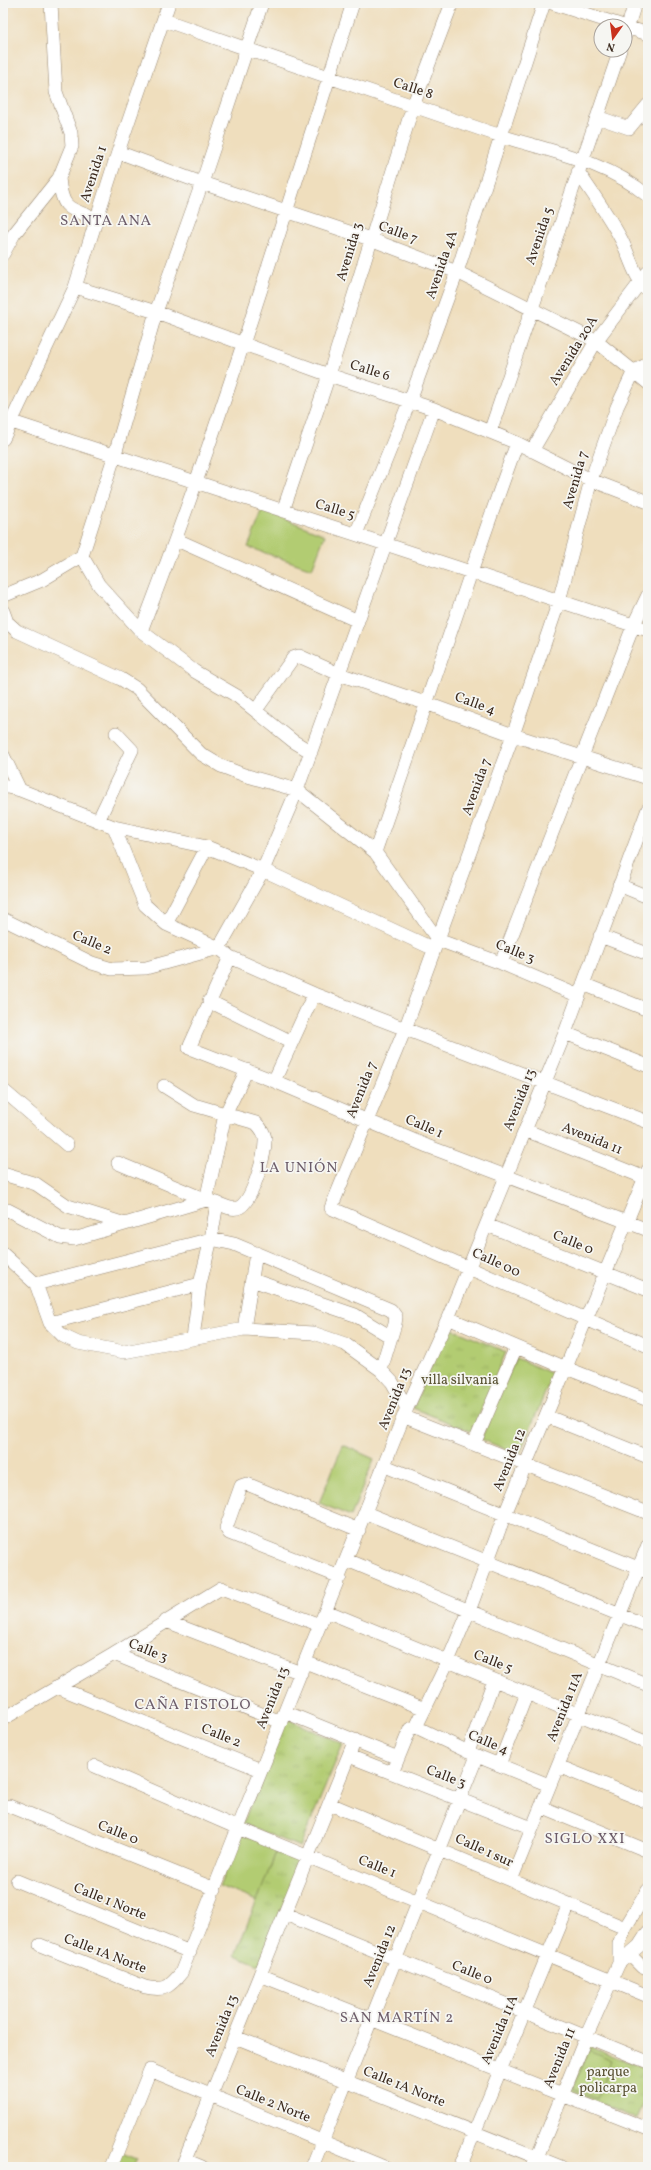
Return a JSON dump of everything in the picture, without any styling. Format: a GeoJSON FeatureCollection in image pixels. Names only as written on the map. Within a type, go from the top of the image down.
{"type":"FeatureCollection","features":[{"type":"Feature","properties":{"kind":"street"},"geometry":{"type":"LineString","coordinates":[[3,254],[14,234],[59,178],[72,146],[71,133],[56,92],[51,3]]}},
{"type":"Feature","properties":{"kind":"street","name":"Avenida 1"},"geometry":{"type":"LineString","coordinates":[[3,439],[75,287],[118,152],[169,3]]}},
{"type":"Feature","properties":{"kind":"street"},"geometry":{"type":"LineString","coordinates":[[3,596],[42,580],[82,556],[115,454],[156,312],[202,183],[262,3]]}},
{"type":"Feature","properties":{"kind":"street"},"geometry":{"type":"LineString","coordinates":[[141,631],[176,540],[244,343],[353,3]]}},
{"type":"Feature","properties":{"kind":"street","name":"Avenida 3"},"geometry":{"type":"LineString","coordinates":[[283,511],[329,375],[370,239],[413,106],[452,3]]}},
{"type":"Feature","properties":{"kind":"street","name":"Avenida 4A"},"geometry":{"type":"LineString","coordinates":[[356,534],[410,400],[457,272],[544,3]]}},
{"type":"Feature","properties":{"kind":"street"},"geometry":{"type":"LineString","coordinates":[[552,3],[593,18]]}},
{"type":"Feature","properties":{"kind":"street"},"geometry":{"type":"LineString","coordinates":[[631,18],[636,3]]}},
{"type":"Feature","properties":{"kind":"street","name":"Calle 8"},"geometry":{"type":"LineString","coordinates":[[164,20],[329,79],[501,136],[580,166],[616,176],[648,196]]}},
{"type":"Feature","properties":{"kind":"street"},"geometry":{"type":"LineString","coordinates":[[633,32],[648,34]]}},
{"type":"Feature","properties":{"kind":"street","name":"Avenida 5"},"geometry":{"type":"LineString","coordinates":[[490,432],[617,58]]}},
{"type":"Feature","properties":{"kind":"street"},"geometry":{"type":"LineString","coordinates":[[597,116],[629,128],[647,107]]}},
{"type":"Feature","properties":{"kind":"street","name":"Calle 7"},"geometry":{"type":"LineString","coordinates":[[118,152],[202,183],[370,239],[457,272],[596,341],[648,383]]}},
{"type":"Feature","properties":{"kind":"street"},"geometry":{"type":"LineString","coordinates":[[580,166],[612,221],[644,287]]}},
{"type":"Feature","properties":{"kind":"street"},"geometry":{"type":"LineString","coordinates":[[59,178],[61,197],[65,204],[74,210],[97,219]]}},
{"type":"Feature","properties":{"kind":"street","name":"Avenida 20A"},"geometry":{"type":"LineString","coordinates":[[532,451],[596,341],[644,287],[648,272]]}},
{"type":"Feature","properties":{"kind":"street","name":"Calle 6"},"geometry":{"type":"LineString","coordinates":[[75,287],[156,312],[329,375],[434,409],[517,443],[591,480],[648,502]]}},
{"type":"Feature","properties":{"kind":"street"},"geometry":{"type":"LineString","coordinates":[[634,372],[648,364]]}},
{"type":"Feature","properties":{"kind":"street","name":"Avenida 7"},"geometry":{"type":"LineString","coordinates":[[331,1208],[405,1029],[436,945],[559,601],[573,554],[591,480],[617,407],[634,372]]}},
{"type":"Feature","properties":{"kind":"street"},"geometry":{"type":"LineString","coordinates":[[219,948],[263,870],[298,790],[434,409]]}},
{"type":"Feature","properties":{"kind":"street","name":"Calle 5"},"geometry":{"type":"LineString","coordinates":[[12,422],[115,454],[283,511],[386,543],[470,572],[634,624],[648,630]]}},
{"type":"Feature","properties":{"kind":"street"},"geometry":{"type":"LineString","coordinates":[[375,852],[428,704],[470,572],[517,443]]}},
{"type":"Feature","properties":{"kind":"street"},"geometry":{"type":"LineString","coordinates":[[176,540],[358,621]]}},
{"type":"Feature","properties":{"kind":"street"},"geometry":{"type":"LineString","coordinates":[[82,556],[99,585],[141,631],[194,671],[237,696],[293,740],[311,752]]}},
{"type":"Feature","properties":{"kind":"street"},"geometry":{"type":"LineString","coordinates":[[501,963],[634,624],[648,594]]}},
{"type":"Feature","properties":{"kind":"street"},"geometry":{"type":"LineString","coordinates":[[3,611],[7,622],[17,631],[121,679],[137,689],[201,754],[221,766],[244,775],[298,790],[375,852],[436,945]]}},
{"type":"Feature","properties":{"kind":"street","name":"Calle 4"},"geometry":{"type":"LineString","coordinates":[[256,710],[293,658],[299,656],[339,674],[428,704],[512,735],[648,778]]}},
{"type":"Feature","properties":{"kind":"street"},"geometry":{"type":"LineString","coordinates":[[98,821],[132,750],[116,733]]}},
{"type":"Feature","properties":{"kind":"street"},"geometry":{"type":"LineString","coordinates":[[3,755],[20,790]]}},
{"type":"Feature","properties":{"kind":"street","name":"Calle 3"},"geometry":{"type":"LineString","coordinates":[[3,786],[20,790],[114,827],[207,847],[436,945],[501,963],[581,990],[648,1010]]}},
{"type":"Feature","properties":{"kind":"street","name":"Avenida 13"},"geometry":{"type":"LineString","coordinates":[[160,1990],[172,1985],[181,1973],[190,1952],[261,1770],[415,1389],[448,1318],[565,1033],[619,885],[643,838],[648,809]]}},
{"type":"Feature","properties":{"kind":"street"},"geometry":{"type":"LineString","coordinates":[[114,827],[144,905],[166,924],[219,948],[230,957],[314,994],[648,1122]]}},
{"type":"Feature","properties":{"kind":"street"},"geometry":{"type":"LineString","coordinates":[[166,924],[207,847]]}},
{"type":"Feature","properties":{"kind":"street"},"geometry":{"type":"LineString","coordinates":[[619,885],[648,897]]}},
{"type":"Feature","properties":{"kind":"street","name":"Calle 2"},"geometry":{"type":"LineString","coordinates":[[3,920],[92,963],[112,969],[146,968],[219,948]]}},
{"type":"Feature","properties":{"kind":"street"},"geometry":{"type":"LineString","coordinates":[[600,936],[648,954]]}},
{"type":"Feature","properties":{"kind":"street"},"geometry":{"type":"LineString","coordinates":[[230,957],[209,1001],[292,1042]]}},
{"type":"Feature","properties":{"kind":"street"},"geometry":{"type":"LineString","coordinates":[[274,1081],[314,994]]}},
{"type":"Feature","properties":{"kind":"street","name":"Calle 1"},"geometry":{"type":"LineString","coordinates":[[209,1001],[189,1048],[274,1081],[427,1146],[648,1230]]}},
{"type":"Feature","properties":{"kind":"street"},"geometry":{"type":"LineString","coordinates":[[565,1033],[648,1066]]}},
{"type":"Feature","properties":{"kind":"street"},"geometry":{"type":"LineString","coordinates":[[193,1338],[200,1284],[211,1239],[211,1202],[225,1115],[247,1070]]}},
{"type":"Feature","properties":{"kind":"street"},"geometry":{"type":"LineString","coordinates":[[118,1163],[211,1202],[232,1209],[240,1207],[251,1193],[261,1164],[265,1139],[262,1129],[256,1123],[194,1105],[164,1086]]}},
{"type":"Feature","properties":{"kind":"street"},"geometry":{"type":"LineString","coordinates":[[3,1090],[67,1145]]}},
{"type":"Feature","properties":{"kind":"street","name":"Avenida 11"},"geometry":{"type":"LineString","coordinates":[[525,1130],[647,1175]]}},
{"type":"Feature","properties":{"kind":"street"},"geometry":{"type":"LineString","coordinates":[[3,1174],[36,1184],[68,1206],[125,1224]]}},
{"type":"Feature","properties":{"kind":"street","name":"Avenida 12"},"geometry":{"type":"LineString","coordinates":[[392,1773],[410,1729],[416,1727],[470,1611],[505,1514],[626,1222],[647,1175]]}},
{"type":"Feature","properties":{"kind":"street"},"geometry":{"type":"LineString","coordinates":[[3,1212],[8,1210],[60,1237],[74,1239],[211,1202]]}},
{"type":"Feature","properties":{"kind":"street","name":"Calle 00"},"geometry":{"type":"LineString","coordinates":[[331,1208],[468,1267],[585,1320],[648,1346]]}},
{"type":"Feature","properties":{"kind":"street","name":"Calle 0"},"geometry":{"type":"LineString","coordinates":[[487,1225],[648,1290]]}},
{"type":"Feature","properties":{"kind":"street"},"geometry":{"type":"LineString","coordinates":[[36,1284],[211,1239],[234,1244],[391,1310],[396,1317],[381,1370]]}},
{"type":"Feature","properties":{"kind":"street"},"geometry":{"type":"LineString","coordinates":[[244,1329],[256,1253]]}},
{"type":"Feature","properties":{"kind":"street"},"geometry":{"type":"LineString","coordinates":[[3,1254],[36,1284],[50,1323],[63,1336],[78,1343],[124,1352],[244,1329],[312,1333],[345,1344],[381,1370],[392,1382],[406,1413],[474,1444],[648,1513]]}},
{"type":"Feature","properties":{"kind":"street"},"geometry":{"type":"LineString","coordinates":[[252,1280],[355,1315],[391,1337]]}},
{"type":"Feature","properties":{"kind":"street"},"geometry":{"type":"LineString","coordinates":[[50,1323],[200,1284]]}},
{"type":"Feature","properties":{"kind":"street"},"geometry":{"type":"LineString","coordinates":[[448,1318],[566,1368],[648,1400]]}},
{"type":"Feature","properties":{"kind":"street"},"geometry":{"type":"LineString","coordinates":[[474,1444],[516,1347]]}},
{"type":"Feature","properties":{"kind":"street"},"geometry":{"type":"LineString","coordinates":[[392,1382],[415,1389]]}},
{"type":"Feature","properties":{"kind":"street"},"geometry":{"type":"LineString","coordinates":[[546,1416],[648,1458]]}},
{"type":"Feature","properties":{"kind":"street"},"geometry":{"type":"LineString","coordinates":[[385,1466],[643,1570]]}},
{"type":"Feature","properties":{"kind":"street"},"geometry":{"type":"LineString","coordinates":[[340,1577],[229,1532],[226,1528],[241,1486],[247,1484],[359,1530]]}},
{"type":"Feature","properties":{"kind":"street"},"geometry":{"type":"LineString","coordinates":[[366,1513],[648,1626]]}},
{"type":"Feature","properties":{"kind":"street","name":"Avenida 11A"},"geometry":{"type":"LineString","coordinates":[[511,1880],[620,1615],[643,1570],[648,1546]]}},
{"type":"Feature","properties":{"kind":"street"},"geometry":{"type":"LineString","coordinates":[[347,1560],[648,1685]]}},
{"type":"Feature","properties":{"kind":"street"},"geometry":{"type":"LineString","coordinates":[[3,1720],[221,1588],[320,1625]]}},
{"type":"Feature","properties":{"kind":"street","name":"Calle 5"},"geometry":{"type":"LineString","coordinates":[[326,1611],[648,1743]]}},
{"type":"Feature","properties":{"kind":"street"},"geometry":{"type":"LineString","coordinates":[[166,1621],[425,1709]]}},
{"type":"Feature","properties":{"kind":"street","name":"Calle 3"},"geometry":{"type":"LineString","coordinates":[[114,1654],[283,1717],[355,1740],[398,1758]]}},
{"type":"Feature","properties":{"kind":"street","name":"Avenida 12"},"geometry":{"type":"LineString","coordinates":[[312,2167],[460,1800],[494,1680]]}},
{"type":"Feature","properties":{"kind":"street","name":"Calle 2"},"geometry":{"type":"LineString","coordinates":[[57,1687],[261,1770]]}},
{"type":"Feature","properties":{"kind":"street"},"geometry":{"type":"LineString","coordinates":[[499,1765],[527,1693]]}},
{"type":"Feature","properties":{"kind":"street","name":"Calle 4"},"geometry":{"type":"LineString","coordinates":[[416,1727],[473,1754],[550,1785]]}},
{"type":"Feature","properties":{"kind":"street","name":"Avenida 13"},"geometry":{"type":"LineString","coordinates":[[184,2164],[355,1740]]}},
{"type":"Feature","properties":{"kind":"street","name":"Calle 3"},"geometry":{"type":"LineString","coordinates":[[349,1756],[532,1828]]}},
{"type":"Feature","properties":{"kind":"street","name":"Calle 1"},"geometry":{"type":"LineString","coordinates":[[95,1766],[238,1828],[648,1996]]}},
{"type":"Feature","properties":{"kind":"street"},"geometry":{"type":"LineString","coordinates":[[558,1766],[648,1802]]}},
{"type":"Feature","properties":{"kind":"street","name":"Calle 1 sur"},"geometry":{"type":"LineString","coordinates":[[330,1804],[625,1928]]}},
{"type":"Feature","properties":{"kind":"street","name":"Calle 0"},"geometry":{"type":"LineString","coordinates":[[9,1806],[215,1889]]}},
{"type":"Feature","properties":{"kind":"street"},"geometry":{"type":"LineString","coordinates":[[541,1807],[648,1851]]}},
{"type":"Feature","properties":{"kind":"street","name":"Calle 1 Norte"},"geometry":{"type":"LineString","coordinates":[[17,1881],[190,1952]]}},
{"type":"Feature","properties":{"kind":"street","name":"Avenida 11"},"geometry":{"type":"LineString","coordinates":[[535,2162],[586,2037],[619,1963],[620,1944],[625,1928],[648,1890]]}},
{"type":"Feature","properties":{"kind":"street","name":"Avenida 11A"},"geometry":{"type":"LineString","coordinates":[[460,2167],[569,1904]]}},
{"type":"Feature","properties":{"kind":"street","name":"Calle 0"},"geometry":{"type":"LineString","coordinates":[[285,1914],[648,2062]]}},
{"type":"Feature","properties":{"kind":"street"},"geometry":{"type":"LineString","coordinates":[[619,1963],[630,1955],[648,1932]]}},
{"type":"Feature","properties":{"kind":"street","name":"Calle 1A Norte"},"geometry":{"type":"LineString","coordinates":[[40,1945],[145,1987],[160,1990]]}},
{"type":"Feature","properties":{"kind":"street"},"geometry":{"type":"LineString","coordinates":[[630,1955],[642,1967],[648,1969]]}},
{"type":"Feature","properties":{"kind":"street"},"geometry":{"type":"LineString","coordinates":[[260,1975],[648,2129]]}},
{"type":"Feature","properties":{"kind":"street","name":"Calle 1A Norte"},"geometry":{"type":"LineString","coordinates":[[235,2037],[474,2132],[535,2162],[562,2167]]}},
{"type":"Feature","properties":{"kind":"street","name":"Calle 2 Norte"},"geometry":{"type":"LineString","coordinates":[[111,2167],[150,2070],[382,2166]]}},
{"type":"Feature","properties":{"kind":"street"},"geometry":{"type":"LineString","coordinates":[[184,2164],[202,2167]]}},
{"type":"Feature","properties":{"kind":"green space"},"geometry":{"type":"Polygon","coordinates":[[[263,510],[325,535],[312,569],[248,547],[263,510]]]}},
{"type":"Feature","properties":{"kind":"green space","name":"villa silvania"},"geometry":{"type":"Polygon","coordinates":[[[448,1327],[506,1352],[472,1432],[413,1408],[448,1327]]]}},
{"type":"Feature","properties":{"kind":"green space"},"geometry":{"type":"Polygon","coordinates":[[[516,1358],[553,1374],[519,1455],[481,1439],[516,1358]]]}},
{"type":"Feature","properties":{"kind":"green space"},"geometry":{"type":"Polygon","coordinates":[[[343,1445],[374,1459],[351,1516],[319,1503],[343,1445]]]}},
{"type":"Feature","properties":{"kind":"green space"},"geometry":{"type":"Polygon","coordinates":[[[283,1717],[343,1744],[300,1847],[243,1824],[283,1717]]]}},
{"type":"Feature","properties":{"kind":"green space"},"geometry":{"type":"Polygon","coordinates":[[[241,1833],[278,1847],[257,1901],[219,1886],[241,1833]]]}},
{"type":"Feature","properties":{"kind":"green space"},"geometry":{"type":"Polygon","coordinates":[[[278,1847],[303,1857],[259,1965],[235,1955],[278,1847]]]}},
{"type":"Feature","properties":{"kind":"green space","name":"parque policarpa"},"geometry":{"type":"Polygon","coordinates":[[[587,2045],[648,2070],[648,2092],[637,2119],[568,2090],[587,2045]]]}},
{"type":"Feature","properties":{"kind":"green space"},"geometry":{"type":"Polygon","coordinates":[[[589,2050],[612,2060],[596,2099],[573,2089],[589,2050]]]}},
{"type":"Feature","properties":{"kind":"green space"},"geometry":{"type":"Polygon","coordinates":[[[119,2152],[137,2159],[133,2167],[113,2167],[119,2152]]]}},
{"type":"Feature","properties":{"kind":"district","name":"SANTA ANA"},"geometry":{"type":"Point","coordinates":[106,221]}},
{"type":"Feature","properties":{"kind":"district","name":"LA UNIÓN"},"geometry":{"type":"Point","coordinates":[299,1168]}},
{"type":"Feature","properties":{"kind":"district","name":"CAÑA FISTOLO"},"geometry":{"type":"Point","coordinates":[193,1705]}},
{"type":"Feature","properties":{"kind":"district","name":"SIGLO XXI"},"geometry":{"type":"Point","coordinates":[585,1839]}},
{"type":"Feature","properties":{"kind":"district","name":"SAN MARTÍN 2"},"geometry":{"type":"Point","coordinates":[397,2018]}}]}
